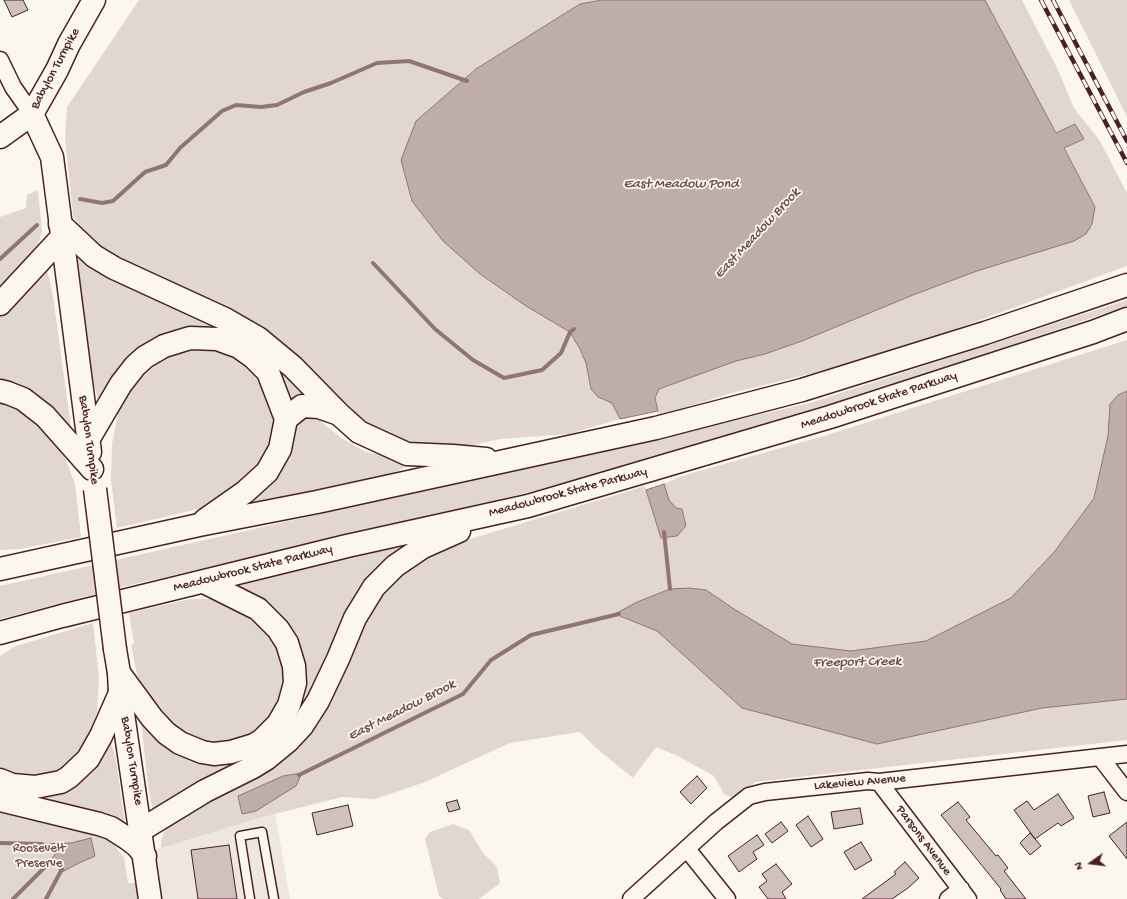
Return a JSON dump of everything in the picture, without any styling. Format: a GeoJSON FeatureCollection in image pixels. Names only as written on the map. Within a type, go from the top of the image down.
{"type":"FeatureCollection","features":[{"type":"Feature","properties":{"kind":"main road","name":"Babylon Turnpike"},"geometry":{"type":"LineString","coordinates":[[94,0],[32,114],[52,157],[115,650],[150,899]]}},
{"type":"Feature","properties":{"kind":"main road"},"geometry":{"type":"LineString","coordinates":[[0,136],[32,114]]}},
{"type":"Feature","properties":{"kind":"main road"},"geometry":{"type":"LineString","coordinates":[[0,304],[61,230],[94,256],[114,268],[224,319],[258,338],[293,367],[339,414],[359,432],[406,454],[453,456],[507,461]]}},
{"type":"Feature","properties":{"kind":"main road"},"geometry":{"type":"LineString","coordinates":[[3,567],[199,525],[317,502],[656,428],[802,390],[985,333],[1127,285]]}},
{"type":"Feature","properties":{"kind":"main road","name":"Meadowbrook State Parkway"},"geometry":{"type":"LineString","coordinates":[[0,633],[62,616],[347,546],[528,506],[830,417],[1093,332],[1127,319]]}},
{"type":"Feature","properties":{"kind":"main road"},"geometry":{"type":"LineString","coordinates":[[88,440],[120,384],[135,366],[164,346],[190,338],[217,339],[239,347],[253,357],[268,372],[286,419],[280,449],[268,472],[245,492],[199,525]]}},
{"type":"Feature","properties":{"kind":"main road"},"geometry":{"type":"LineString","coordinates":[[0,391],[23,399],[45,416],[93,479]]}},
{"type":"Feature","properties":{"kind":"main road"},"geometry":{"type":"LineString","coordinates":[[286,419],[302,406],[319,407],[339,414]]}},
{"type":"Feature","properties":{"kind":"main road"},"geometry":{"type":"LineString","coordinates":[[141,830],[205,791],[253,767],[266,759],[288,741],[302,726],[318,702],[356,618],[374,587],[395,566],[423,547],[505,512]]}},
{"type":"Feature","properties":{"kind":"main road"},"geometry":{"type":"LineString","coordinates":[[0,780],[12,785],[35,787],[61,782],[69,777],[88,759],[102,736],[120,683],[166,733],[180,743],[202,752],[214,754],[231,752],[254,745],[262,740],[278,724],[289,705],[295,683],[294,666],[287,643],[278,629],[258,609],[204,582]]}},
{"type":"Feature","properties":{"kind":"main road"},"geometry":{"type":"LineString","coordinates":[[0,646],[24,627]]}},
{"type":"Feature","properties":{"kind":"main road"},"geometry":{"type":"LineString","coordinates":[[0,800],[111,828],[137,846],[145,856]]}},
{"type":"Feature","properties":{"kind":"street"},"geometry":{"type":"LineString","coordinates":[[0,60],[13,87],[32,114]]}},
{"type":"Feature","properties":{"kind":"street","name":"Lakeview Avenue"},"geometry":{"type":"LineString","coordinates":[[631,899],[716,822],[748,796],[773,791],[868,781],[879,782],[1127,754]]}},
{"type":"Feature","properties":{"kind":"street"},"geometry":{"type":"LineString","coordinates":[[1100,757],[1127,792]]}},
{"type":"Feature","properties":{"kind":"street","name":"Parsons Avenue"},"geometry":{"type":"LineString","coordinates":[[879,782],[964,894]]}},
{"type":"Feature","properties":{"kind":"street"},"geometry":{"type":"LineString","coordinates":[[687,849],[727,899]]}},
{"type":"Feature","properties":{"kind":"street"},"geometry":{"type":"LineString","coordinates":[[948,899],[964,894]]}},
{"type":"Feature","properties":{"kind":"lane"},"geometry":{"type":"LineString","coordinates":[[250,899],[240,836],[262,832],[274,899]]}},
{"type":"Feature","properties":{"kind":"shaded area"},"geometry":{"type":"Polygon","coordinates":[[[275,813],[290,899],[152,899],[146,852],[275,813]]]}},
{"type":"Feature","properties":{"kind":"green space"},"geometry":{"type":"Polygon","coordinates":[[[139,0],[602,0],[580,4],[476,69],[416,121],[412,201],[443,240],[480,274],[526,306],[570,332],[586,363],[591,389],[598,397],[612,403],[620,419],[569,434],[500,439],[459,448],[403,441],[383,432],[90,245],[73,215],[65,138],[67,107],[139,0]]]}},
{"type":"Feature","properties":{"kind":"green space"},"geometry":{"type":"Polygon","coordinates":[[[985,0],[1022,0],[1058,70],[1074,108],[1100,141],[1127,193],[1127,266],[920,342],[829,369],[728,394],[659,416],[655,398],[659,389],[736,361],[765,354],[802,341],[913,295],[977,271],[1095,207],[1064,148],[1084,139],[1056,133],[985,0]]]}},
{"type":"Feature","properties":{"kind":"green space"},"geometry":{"type":"Polygon","coordinates":[[[1069,0],[1127,0],[1127,117],[1069,0]]]}},
{"type":"Feature","properties":{"kind":"green space"},"geometry":{"type":"Polygon","coordinates":[[[38,190],[42,231],[38,244],[0,295],[0,217],[26,208],[27,195],[38,190]]]}},
{"type":"Feature","properties":{"kind":"green space"},"geometry":{"type":"Polygon","coordinates":[[[76,257],[88,259],[243,337],[314,399],[288,409],[278,378],[192,331],[100,405],[92,379],[76,257]]]}},
{"type":"Feature","properties":{"kind":"green space"},"geometry":{"type":"Polygon","coordinates":[[[46,265],[53,296],[72,434],[0,387],[0,313],[46,265]]]}},
{"type":"Feature","properties":{"kind":"green space"},"geometry":{"type":"Polygon","coordinates":[[[1127,300],[1127,306],[823,409],[626,467],[425,519],[143,582],[0,619],[0,586],[810,403],[1127,300]]]}},
{"type":"Feature","properties":{"kind":"green space"},"geometry":{"type":"Polygon","coordinates":[[[1127,340],[1127,391],[1118,395],[1110,404],[1108,436],[1094,498],[1055,551],[1012,600],[926,641],[851,651],[792,644],[734,609],[706,590],[615,614],[657,631],[742,708],[877,744],[1039,708],[1127,699],[1127,740],[755,782],[736,799],[724,794],[714,776],[678,756],[656,747],[633,778],[596,748],[580,732],[510,743],[425,782],[375,799],[342,797],[259,818],[161,848],[161,840],[166,828],[173,820],[294,747],[370,602],[406,567],[457,543],[645,486],[661,538],[686,526],[682,509],[676,508],[669,500],[664,484],[682,476],[827,435],[1127,340]],[[295,786],[238,796],[242,814],[256,811],[295,786]]]}},
{"type":"Feature","properties":{"kind":"green space"},"geometry":{"type":"Polygon","coordinates":[[[213,345],[248,363],[271,390],[278,422],[269,459],[245,485],[202,508],[117,528],[111,480],[112,444],[119,408],[136,374],[169,351],[213,345]]]}},
{"type":"Feature","properties":{"kind":"green space"},"geometry":{"type":"Polygon","coordinates":[[[0,399],[33,415],[57,445],[67,463],[75,484],[81,537],[20,549],[0,550],[0,399]]]}},
{"type":"Feature","properties":{"kind":"green space"},"geometry":{"type":"Polygon","coordinates":[[[295,416],[316,417],[341,438],[366,452],[416,462],[389,475],[225,512],[295,416]]]}},
{"type":"Feature","properties":{"kind":"green space"},"geometry":{"type":"Polygon","coordinates":[[[422,542],[376,571],[323,680],[274,746],[153,813],[147,777],[140,710],[182,755],[265,746],[298,659],[228,589],[295,570],[422,542]]]}},
{"type":"Feature","properties":{"kind":"green space"},"geometry":{"type":"Polygon","coordinates":[[[190,599],[214,599],[248,611],[276,637],[288,671],[283,701],[270,724],[240,743],[210,748],[177,736],[147,699],[137,675],[131,645],[134,644],[129,613],[190,599]]]}},
{"type":"Feature","properties":{"kind":"green space"},"geometry":{"type":"Polygon","coordinates":[[[93,623],[99,678],[97,712],[90,733],[94,737],[58,776],[29,782],[0,775],[0,656],[16,646],[93,623]]]}},
{"type":"Feature","properties":{"kind":"green space"},"geometry":{"type":"Polygon","coordinates":[[[111,742],[116,760],[126,830],[3,789],[36,795],[111,742]]]}},
{"type":"Feature","properties":{"kind":"green space","name":"Roosevelt Preserve"},"geometry":{"type":"Polygon","coordinates":[[[0,807],[88,828],[110,839],[124,858],[128,883],[150,882],[152,899],[0,899],[0,807]]]}},
{"type":"Feature","properties":{"kind":"green space"},"geometry":{"type":"Polygon","coordinates":[[[453,824],[469,830],[483,853],[497,867],[500,883],[479,899],[443,899],[439,896],[425,839],[430,832],[453,824]]]}},
{"type":"Feature","properties":{"kind":"water","name":"East Meadow Pond"},"geometry":{"type":"Polygon","coordinates":[[[602,0],[985,0],[1056,133],[1075,124],[1084,139],[1064,148],[1095,207],[1092,224],[1086,234],[1074,241],[977,271],[913,295],[802,341],[765,354],[736,361],[659,389],[655,398],[658,411],[620,419],[612,403],[598,397],[591,389],[586,363],[570,332],[526,306],[480,274],[443,241],[412,201],[401,160],[416,121],[476,69],[580,4],[602,0]]]}},
{"type":"Feature","properties":{"kind":"water","name":"Freeport Creek"},"geometry":{"type":"Polygon","coordinates":[[[1127,391],[1127,699],[1042,708],[877,744],[742,708],[657,631],[615,614],[637,602],[670,589],[689,588],[706,590],[734,609],[792,644],[851,651],[926,641],[1011,598],[1055,551],[1094,498],[1108,436],[1110,404],[1118,395],[1127,391]]]}},
{"type":"Feature","properties":{"kind":"water"},"geometry":{"type":"Polygon","coordinates":[[[664,484],[669,500],[676,508],[682,509],[686,526],[677,536],[661,538],[646,490],[664,484]]]}},
{"type":"Feature","properties":{"kind":"water"},"geometry":{"type":"Polygon","coordinates":[[[302,773],[296,786],[256,811],[242,814],[238,796],[283,776],[302,773]]]}},
{"type":"Feature","properties":{"kind":"water"},"geometry":{"type":"Polygon","coordinates":[[[91,838],[95,856],[60,873],[58,865],[45,867],[56,852],[52,848],[37,844],[71,843],[91,838]]]}},
{"type":"Feature","properties":{"kind":"building"},"geometry":{"type":"Polygon","coordinates":[[[4,0],[23,0],[28,10],[12,17],[4,0]]]}},
{"type":"Feature","properties":{"kind":"building"},"geometry":{"type":"Polygon","coordinates":[[[697,776],[707,788],[691,804],[680,792],[697,776]]]}},
{"type":"Feature","properties":{"kind":"building"},"geometry":{"type":"Polygon","coordinates":[[[1104,792],[1110,813],[1093,817],[1088,796],[1104,792]]]}},
{"type":"Feature","properties":{"kind":"building"},"geometry":{"type":"Polygon","coordinates":[[[1058,794],[1074,818],[1061,826],[1058,823],[1035,839],[1014,810],[1027,801],[1034,810],[1058,794]]]}},
{"type":"Feature","properties":{"kind":"building"},"geometry":{"type":"Polygon","coordinates":[[[457,800],[460,809],[449,812],[446,803],[457,800]]]}},
{"type":"Feature","properties":{"kind":"building"},"geometry":{"type":"Polygon","coordinates":[[[958,802],[970,817],[966,820],[1008,868],[1004,871],[1026,899],[1006,899],[1000,890],[1001,889],[941,815],[958,802]]]}},
{"type":"Feature","properties":{"kind":"building"},"geometry":{"type":"Polygon","coordinates":[[[348,805],[353,826],[317,835],[312,813],[348,805]]]}},
{"type":"Feature","properties":{"kind":"building"},"geometry":{"type":"Polygon","coordinates":[[[860,808],[863,824],[834,829],[831,812],[860,808]]]}},
{"type":"Feature","properties":{"kind":"building"},"geometry":{"type":"Polygon","coordinates":[[[808,816],[823,839],[811,847],[796,825],[808,816]]]}},
{"type":"Feature","properties":{"kind":"building"},"geometry":{"type":"Polygon","coordinates":[[[781,822],[788,831],[772,843],[765,834],[781,822]]]}},
{"type":"Feature","properties":{"kind":"building"},"geometry":{"type":"Polygon","coordinates":[[[1127,822],[1127,859],[1109,836],[1127,822]]]}},
{"type":"Feature","properties":{"kind":"building"},"geometry":{"type":"Polygon","coordinates":[[[1030,833],[1041,846],[1030,855],[1020,843],[1030,833]]]}},
{"type":"Feature","properties":{"kind":"building"},"geometry":{"type":"Polygon","coordinates":[[[757,835],[764,845],[753,852],[757,859],[739,872],[728,856],[757,835]]]}},
{"type":"Feature","properties":{"kind":"building"},"geometry":{"type":"Polygon","coordinates":[[[861,842],[872,860],[855,870],[844,852],[861,842]]]}},
{"type":"Feature","properties":{"kind":"building"},"geometry":{"type":"Polygon","coordinates":[[[229,845],[237,899],[198,899],[191,850],[229,845]]]}},
{"type":"Feature","properties":{"kind":"building"},"geometry":{"type":"Polygon","coordinates":[[[905,862],[919,878],[908,888],[892,899],[862,899],[896,874],[894,872],[905,862]]]}},
{"type":"Feature","properties":{"kind":"building"},"geometry":{"type":"Polygon","coordinates":[[[776,864],[792,884],[782,892],[786,899],[768,899],[759,887],[767,881],[762,874],[776,864]]]}},
{"type":"Feature","properties":{"kind":"waterway"},"geometry":{"type":"LineString","coordinates":[[80,199],[102,203],[113,201],[145,172],[166,165],[180,148],[222,111],[236,105],[261,107],[277,105],[304,92],[331,83],[377,63],[409,61],[467,81]]}},
{"type":"Feature","properties":{"kind":"waterway"},"geometry":{"type":"LineString","coordinates":[[0,259],[37,225]]}},
{"type":"Feature","properties":{"kind":"waterway"},"geometry":{"type":"LineString","coordinates":[[373,263],[435,329],[473,360],[504,378],[542,370],[561,353],[570,332],[574,329]]}},
{"type":"Feature","properties":{"kind":"waterway"},"geometry":{"type":"LineString","coordinates":[[664,532],[670,589]]}},
{"type":"Feature","properties":{"kind":"waterway","name":"East Meadow Brook"},"geometry":{"type":"LineString","coordinates":[[299,775],[463,694],[491,660],[531,635],[619,614]]}},
{"type":"Feature","properties":{"kind":"waterway","name":"East Meadow Brook"},"geometry":{"type":"LineString","coordinates":[[0,843],[42,844]]}},
{"type":"Feature","properties":{"kind":"waterway"},"geometry":{"type":"LineString","coordinates":[[13,899],[45,867],[49,865]]}},
{"type":"Feature","properties":{"kind":"waterway"},"geometry":{"type":"LineString","coordinates":[[46,899],[62,869]]}},
{"type":"Feature","properties":{"kind":"railway"},"geometry":{"type":"LineString","coordinates":[[1041,0],[1127,163]]}},
{"type":"Feature","properties":{"kind":"railway"},"geometry":{"type":"LineString","coordinates":[[1053,0],[1127,141]]}}]}
